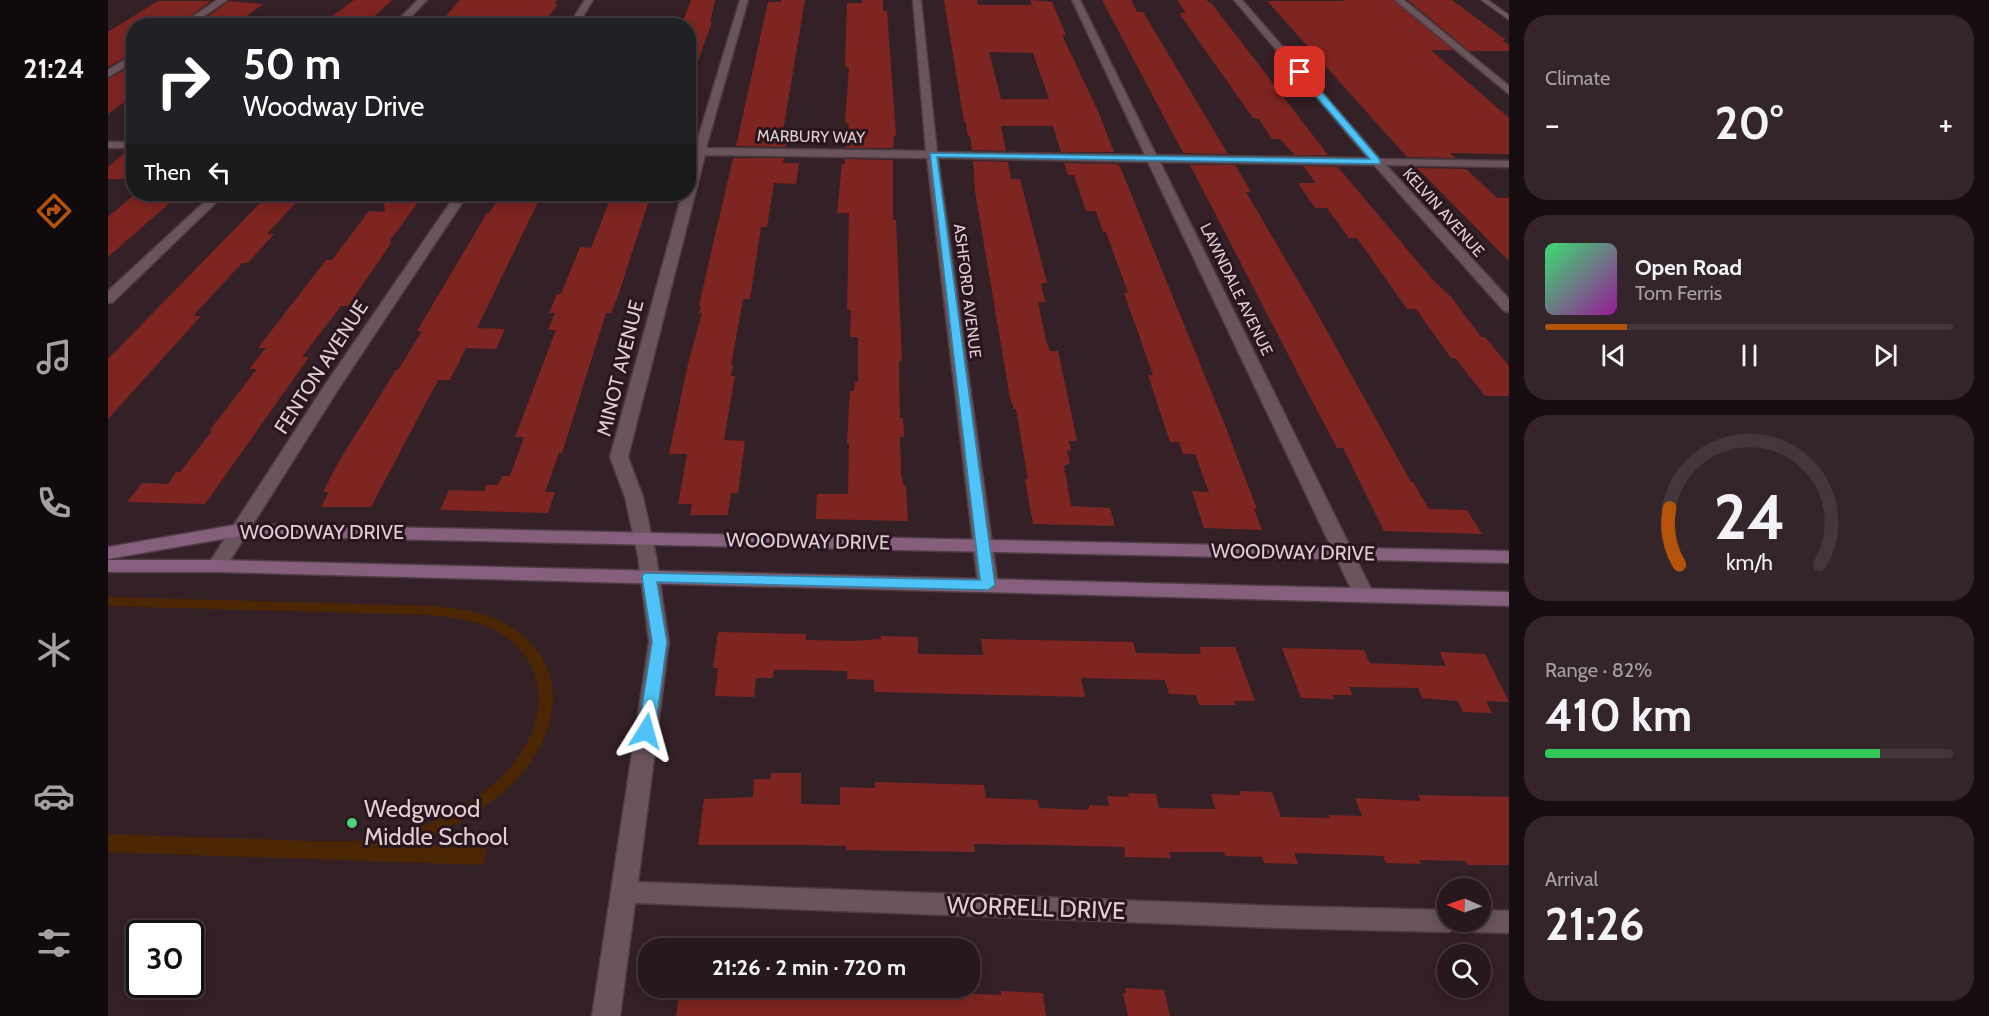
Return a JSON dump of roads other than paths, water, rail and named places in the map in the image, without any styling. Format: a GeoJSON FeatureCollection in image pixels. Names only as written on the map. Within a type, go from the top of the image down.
{"type":"FeatureCollection","features":[{"type":"Feature","properties":{"kind":"street"},"geometry":{"type":"LineString","coordinates":[[195,18],[223,0]]}},
{"type":"Feature","properties":{"kind":"street"},"geometry":{"type":"LineString","coordinates":[[404,18],[423,0]]}},
{"type":"Feature","properties":{"kind":"street"},"geometry":{"type":"LineString","coordinates":[[577,18],[589,0]]}},
{"type":"Feature","properties":{"kind":"street","name":"MINOT AVENUE"},"geometry":{"type":"LineString","coordinates":[[696,145],[744,0]]}},
{"type":"Feature","properties":{"kind":"street","name":"ASHFORD AVENUE"},"geometry":{"type":"LineString","coordinates":[[917,0],[933,154],[988,585]]}},
{"type":"Feature","properties":{"kind":"street","name":"LAWNDALE AVENUE"},"geometry":{"type":"LineString","coordinates":[[1076,0],[1150,158],[1208,270],[1364,595]]}},
{"type":"Feature","properties":{"kind":"street","name":"KELVIN AVENUE"},"geometry":{"type":"LineString","coordinates":[[1238,0],[1377,162],[1509,308]]}},
{"type":"Feature","properties":{"kind":"street"},"geometry":{"type":"LineString","coordinates":[[1399,0],[1509,91]]}},
{"type":"Feature","properties":{"kind":"street"},"geometry":{"type":"LineString","coordinates":[[108,74],[126,62]]}},
{"type":"Feature","properties":{"kind":"street"},"geometry":{"type":"LineString","coordinates":[[108,145],[126,145]]}},
{"type":"Feature","properties":{"kind":"street","name":"MARBURY WAY"},"geometry":{"type":"LineString","coordinates":[[696,151],[1509,164]]}},
{"type":"Feature","properties":{"kind":"street"},"geometry":{"type":"LineString","coordinates":[[108,299],[212,201]]}},
{"type":"Feature","properties":{"kind":"street","name":"FENTON AVENUE"},"geometry":{"type":"LineString","coordinates":[[217,566],[457,201]]}},
{"type":"Feature","properties":{"kind":"street","name":"MINOT AVENUE"},"geometry":{"type":"LineString","coordinates":[[606,1016],[659,642],[634,497],[619,457],[686,201]]}},
{"type":"Feature","properties":{"kind":"street","name":"WOODWAY DRIVE"},"geometry":{"type":"LineString","coordinates":[[108,553],[240,530],[1509,557]]}},
{"type":"Feature","properties":{"kind":"street","name":"WOODWAY DRIVE"},"geometry":{"type":"LineString","coordinates":[[108,566],[217,566],[1509,599]]}},
{"type":"Feature","properties":{"kind":"street","name":"WORRELL DRIVE"},"geometry":{"type":"LineString","coordinates":[[624,892],[1280,917],[1437,921]]}},
{"type":"Feature","properties":{"kind":"street"},"geometry":{"type":"LineString","coordinates":[[1491,921],[1509,922]]}},
{"type":"Feature","properties":{"kind":"lane"},"geometry":{"type":"LineString","coordinates":[[1484,0],[1509,18]]}},
{"type":"Feature","properties":{"kind":"place","name":"Wedgwood Middle School"},"geometry":{"type":"Point","coordinates":[352,823]}}]}
